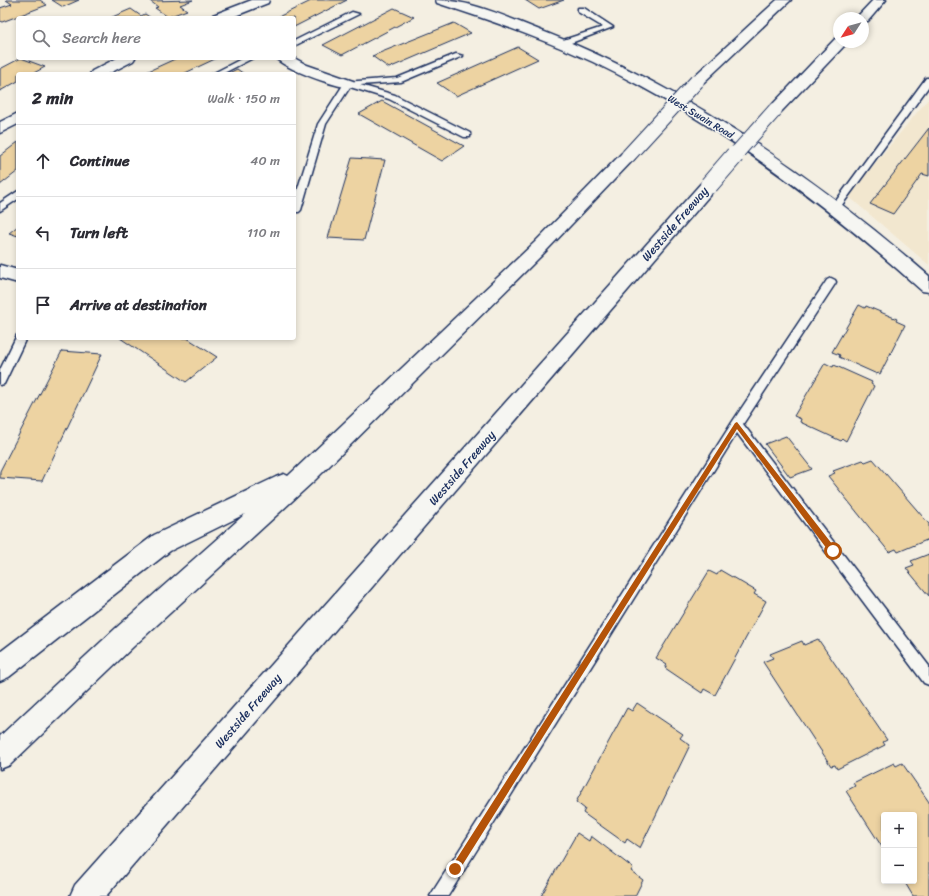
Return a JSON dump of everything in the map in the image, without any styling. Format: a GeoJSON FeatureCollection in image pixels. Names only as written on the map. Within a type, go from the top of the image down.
{"type":"FeatureCollection","features":[{"type":"Feature","properties":{"kind":"main road"},"geometry":{"type":"LineString","coordinates":[[223,16],[263,0]]}},
{"type":"Feature","properties":{"kind":"main road","name":"West Swain Road"},"geometry":{"type":"LineString","coordinates":[[442,0],[493,17],[560,44],[646,84],[715,123],[774,162],[836,207],[888,248],[929,286]]}},
{"type":"Feature","properties":{"kind":"main road"},"geometry":{"type":"LineString","coordinates":[[0,755],[125,637],[306,473],[541,246],[697,82],[785,0]]}},
{"type":"Feature","properties":{"kind":"main road"},"geometry":{"type":"LineString","coordinates":[[869,12],[880,0]]}},
{"type":"Feature","properties":{"kind":"main road","name":"Westside Freeway"},"geometry":{"type":"LineString","coordinates":[[86,896],[775,110],[834,48]]}},
{"type":"Feature","properties":{"kind":"main road"},"geometry":{"type":"LineString","coordinates":[[101,72],[124,60]]}},
{"type":"Feature","properties":{"kind":"main road"},"geometry":{"type":"LineString","coordinates":[[287,60],[315,74],[348,84]]}},
{"type":"Feature","properties":{"kind":"main road"},"geometry":{"type":"LineString","coordinates":[[0,128],[16,119]]}},
{"type":"Feature","properties":{"kind":"main road"},"geometry":{"type":"LineString","coordinates":[[0,271],[16,276]]}},
{"type":"Feature","properties":{"kind":"main road"},"geometry":{"type":"LineString","coordinates":[[0,668],[162,542],[306,473]]}},
{"type":"Feature","properties":{"kind":"main road"},"geometry":{"type":"LineString","coordinates":[[97,896],[115,863]]}},
{"type":"Feature","properties":{"kind":"lane"},"geometry":{"type":"LineString","coordinates":[[560,44],[609,27],[581,10]]}},
{"type":"Feature","properties":{"kind":"lane"},"geometry":{"type":"LineString","coordinates":[[296,43],[355,14]]}},
{"type":"Feature","properties":{"kind":"lane"},"geometry":{"type":"LineString","coordinates":[[348,84],[398,80],[459,56]]}},
{"type":"Feature","properties":{"kind":"lane"},"geometry":{"type":"LineString","coordinates":[[220,72],[245,60]]}},
{"type":"Feature","properties":{"kind":"lane"},"geometry":{"type":"LineString","coordinates":[[836,207],[921,96],[929,80]]}},
{"type":"Feature","properties":{"kind":"lane"},"geometry":{"type":"LineString","coordinates":[[348,84],[392,97],[467,135]]}},
{"type":"Feature","properties":{"kind":"lane"},"geometry":{"type":"LineString","coordinates":[[296,210],[322,124],[348,84]]}},
{"type":"Feature","properties":{"kind":"lane"},"geometry":{"type":"LineString","coordinates":[[0,208],[16,196]]}},
{"type":"Feature","properties":{"kind":"lane"},"geometry":{"type":"LineString","coordinates":[[438,896],[737,424],[831,282]]}},
{"type":"Feature","properties":{"kind":"lane"},"geometry":{"type":"LineString","coordinates":[[0,381],[20,340]]}},
{"type":"Feature","properties":{"kind":"lane"},"geometry":{"type":"LineString","coordinates":[[737,424],[929,678]]}},
{"type":"Feature","properties":{"kind":"shaded area"},"geometry":{"type":"Polygon","coordinates":[[[929,98],[929,265],[848,196],[929,98]]]}},
{"type":"Feature","properties":{"kind":"building"},"geometry":{"type":"Polygon","coordinates":[[[6,0],[40,0],[47,5],[2,22],[0,20],[0,8],[12,4],[6,0]]]}},
{"type":"Feature","properties":{"kind":"building"},"geometry":{"type":"Polygon","coordinates":[[[52,0],[79,0],[63,7],[52,0]]]}},
{"type":"Feature","properties":{"kind":"building"},"geometry":{"type":"Polygon","coordinates":[[[193,0],[180,5],[187,10],[171,16],[167,16],[155,8],[158,7],[150,1],[193,0]]]}},
{"type":"Feature","properties":{"kind":"building"},"geometry":{"type":"Polygon","coordinates":[[[313,0],[347,0],[296,26],[296,16],[280,16],[313,0]]]}},
{"type":"Feature","properties":{"kind":"building"},"geometry":{"type":"Polygon","coordinates":[[[525,0],[564,0],[539,9],[525,0]]]}},
{"type":"Feature","properties":{"kind":"building"},"geometry":{"type":"Polygon","coordinates":[[[394,8],[414,17],[342,55],[323,45],[394,8]]]}},
{"type":"Feature","properties":{"kind":"building"},"geometry":{"type":"Polygon","coordinates":[[[131,9],[141,16],[115,16],[131,9]]]}},
{"type":"Feature","properties":{"kind":"building"},"geometry":{"type":"Polygon","coordinates":[[[454,23],[471,33],[389,68],[372,56],[454,23]]]}},
{"type":"Feature","properties":{"kind":"building"},"geometry":{"type":"Polygon","coordinates":[[[518,47],[538,59],[456,96],[437,83],[518,47]]]}},
{"type":"Feature","properties":{"kind":"building"},"geometry":{"type":"Polygon","coordinates":[[[17,60],[26,60],[45,67],[36,72],[16,72],[16,82],[0,91],[0,69],[17,60]]]}},
{"type":"Feature","properties":{"kind":"building"},"geometry":{"type":"Polygon","coordinates":[[[173,60],[213,60],[187,72],[146,72],[173,60]]]}},
{"type":"Feature","properties":{"kind":"building"},"geometry":{"type":"Polygon","coordinates":[[[237,69],[241,72],[231,72],[237,69]]]}},
{"type":"Feature","properties":{"kind":"building"},"geometry":{"type":"Polygon","coordinates":[[[382,101],[464,146],[442,161],[359,114],[382,101]]]}},
{"type":"Feature","properties":{"kind":"building"},"geometry":{"type":"Polygon","coordinates":[[[929,128],[929,176],[922,174],[893,214],[870,204],[929,128]]]}},
{"type":"Feature","properties":{"kind":"building"},"geometry":{"type":"Polygon","coordinates":[[[16,144],[16,173],[0,185],[0,156],[16,144]]]}},
{"type":"Feature","properties":{"kind":"building"},"geometry":{"type":"Polygon","coordinates":[[[352,158],[385,160],[364,240],[328,238],[352,158]]]}},
{"type":"Feature","properties":{"kind":"building"},"geometry":{"type":"Polygon","coordinates":[[[16,228],[16,235],[9,233],[16,228]]]}},
{"type":"Feature","properties":{"kind":"building"},"geometry":{"type":"Polygon","coordinates":[[[859,305],[865,308],[866,306],[897,319],[896,321],[905,325],[880,374],[839,357],[840,355],[832,352],[859,305]]]}},
{"type":"Feature","properties":{"kind":"building"},"geometry":{"type":"Polygon","coordinates":[[[123,340],[190,340],[217,357],[186,382],[123,340]]]}},
{"type":"Feature","properties":{"kind":"building"},"geometry":{"type":"Polygon","coordinates":[[[62,351],[102,354],[42,481],[0,478],[0,471],[62,351]]]}},
{"type":"Feature","properties":{"kind":"building"},"geometry":{"type":"Polygon","coordinates":[[[825,363],[833,367],[834,365],[872,382],[871,384],[874,386],[846,441],[843,439],[841,441],[800,422],[801,419],[794,416],[825,363]]]}},
{"type":"Feature","properties":{"kind":"building"},"geometry":{"type":"Polygon","coordinates":[[[786,436],[812,469],[790,477],[765,444],[786,436]]]}},
{"type":"Feature","properties":{"kind":"building"},"geometry":{"type":"Polygon","coordinates":[[[873,459],[929,524],[929,539],[898,552],[896,549],[889,552],[828,476],[835,473],[833,471],[863,460],[865,462],[873,459]]]}},
{"type":"Feature","properties":{"kind":"building"},"geometry":{"type":"Polygon","coordinates":[[[929,554],[929,596],[906,568],[914,565],[911,561],[929,554]]]}},
{"type":"Feature","properties":{"kind":"building"},"geometry":{"type":"Polygon","coordinates":[[[720,570],[756,591],[754,594],[766,601],[715,695],[704,689],[702,693],[665,668],[667,665],[656,658],[709,571],[717,575],[720,570]]]}},
{"type":"Feature","properties":{"kind":"building"},"geometry":{"type":"Polygon","coordinates":[[[818,639],[887,740],[883,742],[885,745],[837,769],[835,765],[831,766],[763,662],[773,658],[770,654],[802,641],[804,645],[818,639]]]}},
{"type":"Feature","properties":{"kind":"building"},"geometry":{"type":"Polygon","coordinates":[[[637,703],[683,734],[680,738],[690,745],[640,848],[627,839],[625,843],[583,813],[585,809],[576,802],[627,708],[632,711],[637,703]]]}},
{"type":"Feature","properties":{"kind":"building"},"geometry":{"type":"Polygon","coordinates":[[[894,763],[896,766],[902,763],[929,802],[929,896],[913,896],[906,884],[917,884],[917,812],[881,812],[881,845],[846,791],[855,786],[853,783],[894,763]]]}},
{"type":"Feature","properties":{"kind":"building"},"geometry":{"type":"Polygon","coordinates":[[[577,833],[589,841],[591,836],[633,868],[631,871],[643,880],[635,896],[541,896],[577,833]]]}},
{"type":"Feature","properties":{"kind":"route"},"geometry":{"type":"LineString","coordinates":[[455,869],[737,424],[833,551]]}}]}
